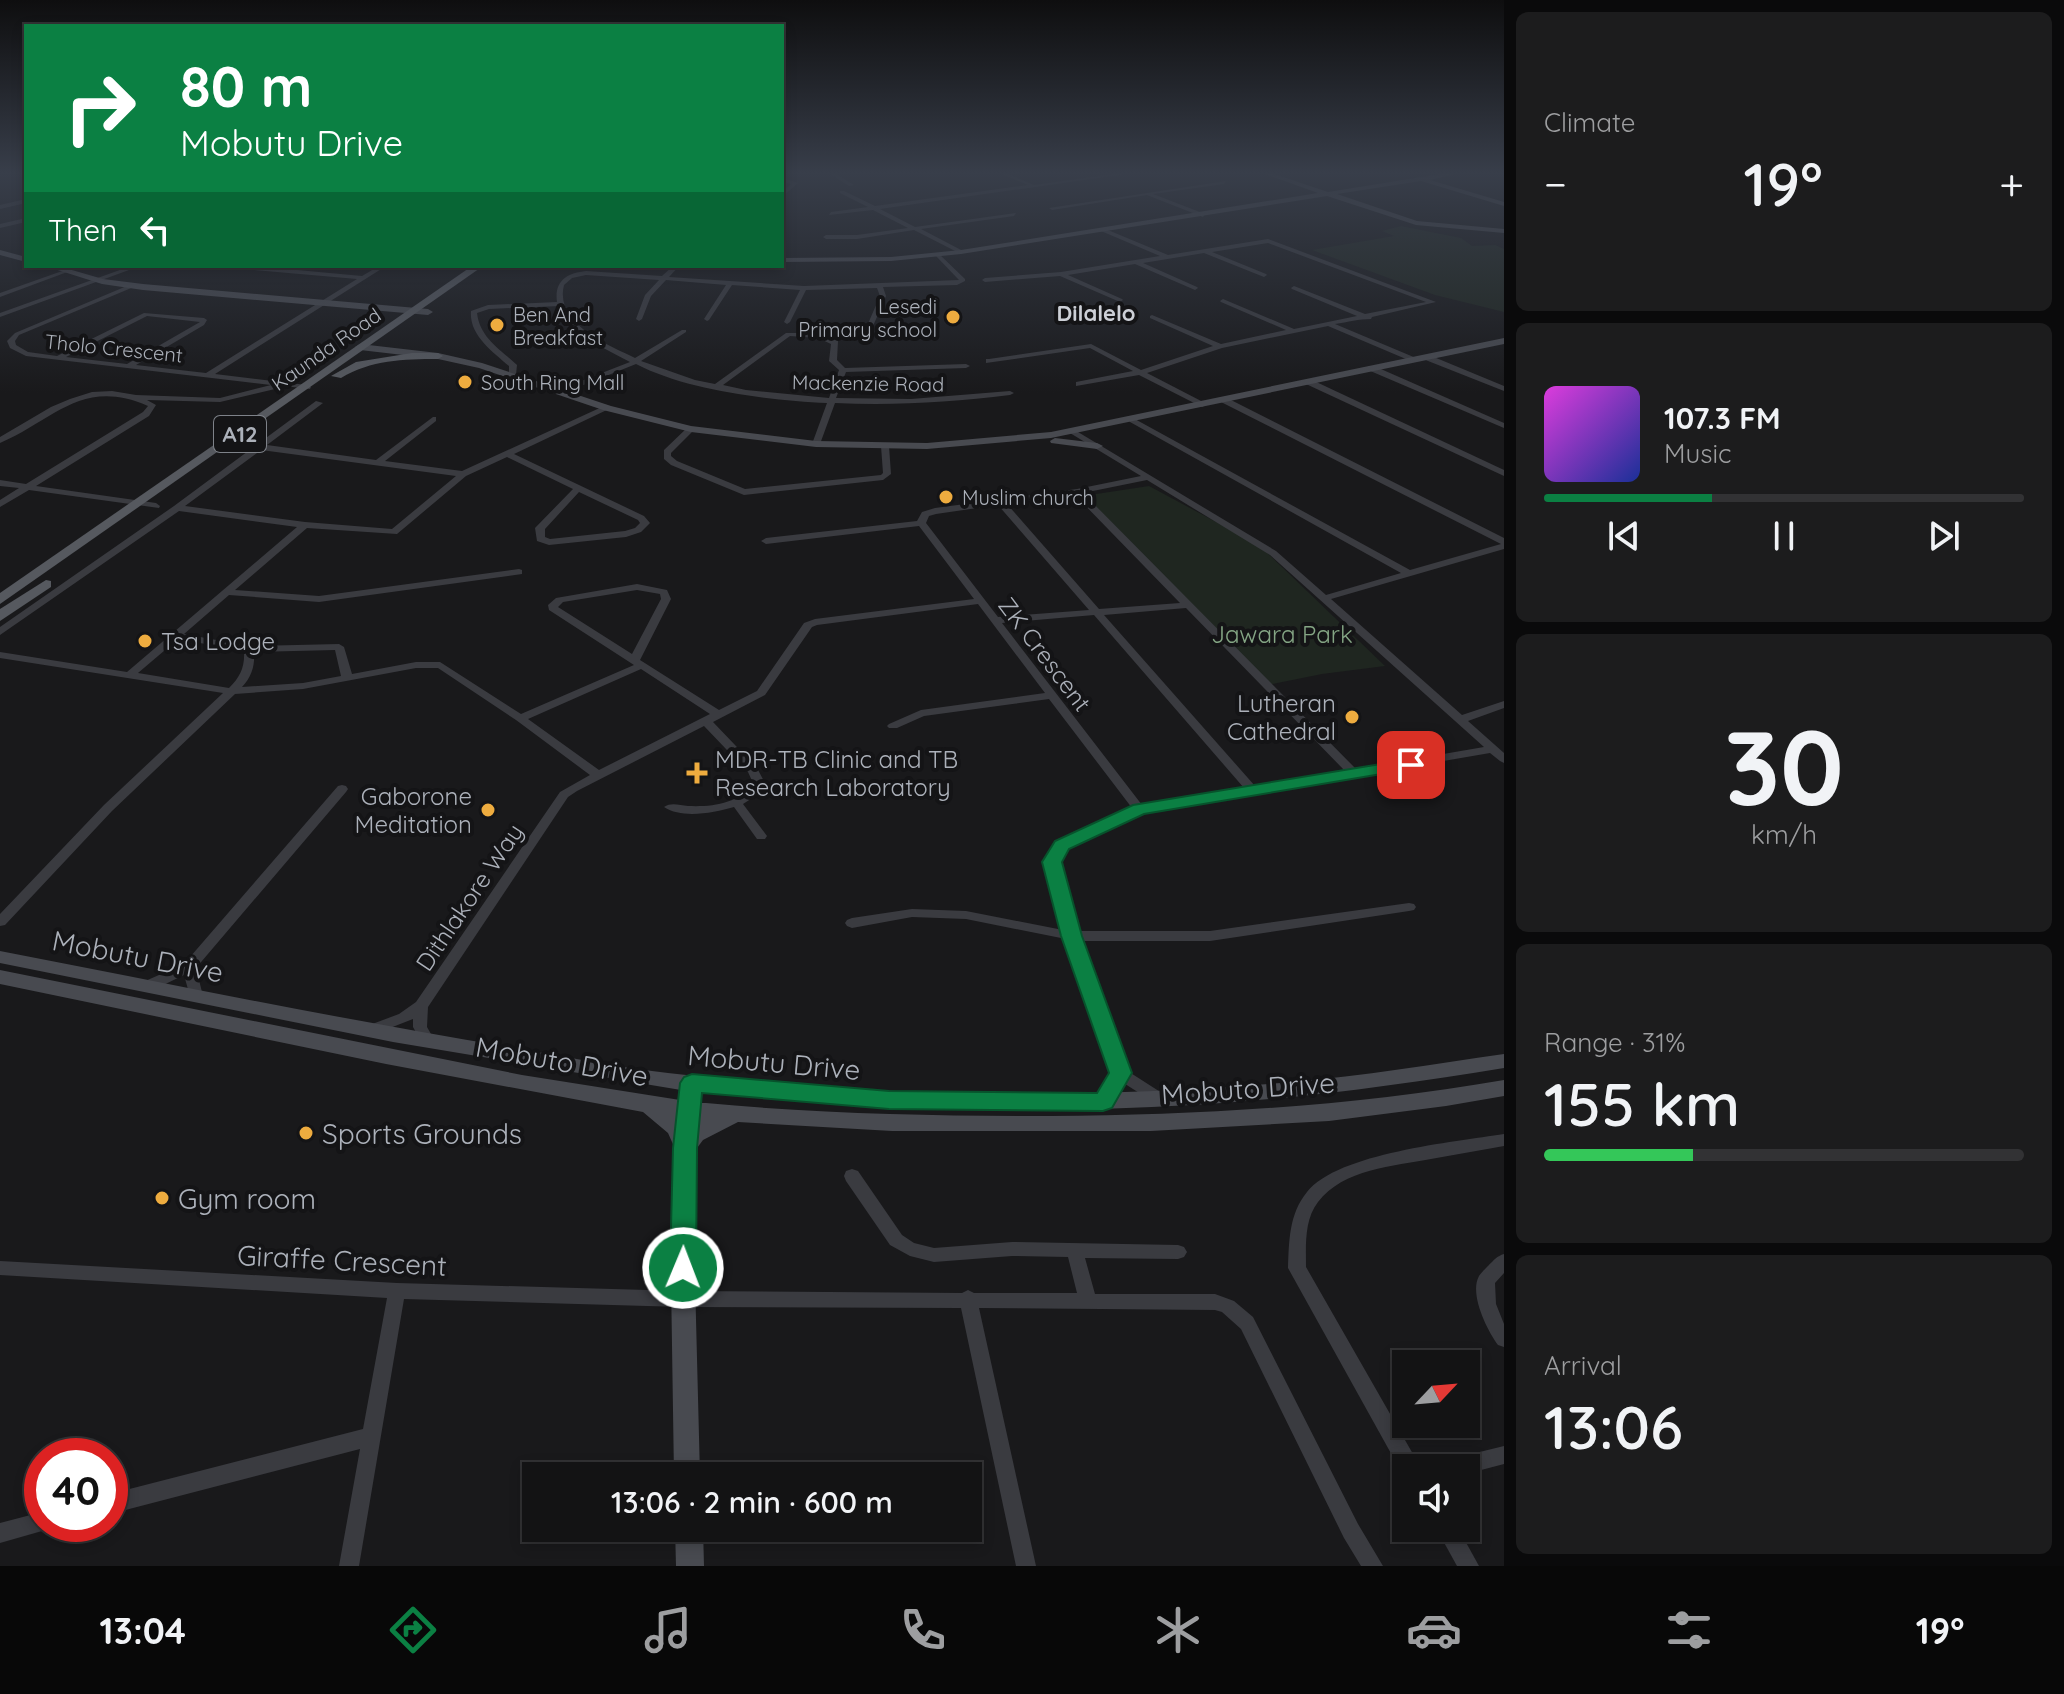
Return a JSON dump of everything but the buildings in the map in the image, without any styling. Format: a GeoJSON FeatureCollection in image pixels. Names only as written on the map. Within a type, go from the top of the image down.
{"type":"FeatureCollection","features":[{"type":"Feature","properties":{"kind":"main road","name":"Kaunda Road"},"geometry":{"type":"LineString","coordinates":[[351,366],[476,268]]}},
{"type":"Feature","properties":{"kind":"main road","name":"Kaunda Road"},"geometry":{"type":"LineString","coordinates":[[0,600],[360,347],[488,268]]}},
{"type":"Feature","properties":{"kind":"main road"},"geometry":{"type":"LineString","coordinates":[[405,338],[412,347],[438,356]]}},
{"type":"Feature","properties":{"kind":"main road"},"geometry":{"type":"LineString","coordinates":[[351,366],[391,357],[438,356]]}},
{"type":"Feature","properties":{"kind":"main road","name":"A12"},"geometry":{"type":"LineString","coordinates":[[0,616],[351,366]]}},
{"type":"Feature","properties":{"kind":"street"},"geometry":{"type":"LineString","coordinates":[[951,247],[961,252]]}},
{"type":"Feature","properties":{"kind":"street"},"geometry":{"type":"LineString","coordinates":[[784,260],[880,260],[993,247]]}},
{"type":"Feature","properties":{"kind":"street"},"geometry":{"type":"LineString","coordinates":[[1144,247],[1165,256]]}},
{"type":"Feature","properties":{"kind":"street"},"geometry":{"type":"LineString","coordinates":[[985,280],[1061,274],[1221,247]]}},
{"type":"Feature","properties":{"kind":"street"},"geometry":{"type":"LineString","coordinates":[[1079,384],[1141,372],[1220,346],[1369,318],[1433,302],[1288,247]]}},
{"type":"Feature","properties":{"kind":"street"},"geometry":{"type":"LineString","coordinates":[[1202,250],[1264,275]]}},
{"type":"Feature","properties":{"kind":"street"},"geometry":{"type":"LineString","coordinates":[[0,252],[24,259]]}},
{"type":"Feature","properties":{"kind":"street"},"geometry":{"type":"LineString","coordinates":[[512,375],[513,365],[483,338],[473,319],[473,312],[488,307],[561,304],[560,283],[569,275],[577,273],[804,288],[880,287],[963,280],[938,255]]}},
{"type":"Feature","properties":{"kind":"street"},"geometry":{"type":"LineString","coordinates":[[1133,261],[1195,288]]}},
{"type":"Feature","properties":{"kind":"street"},"geometry":{"type":"LineString","coordinates":[[56,268],[134,285],[422,311]]}},
{"type":"Feature","properties":{"kind":"street"},"geometry":{"type":"LineString","coordinates":[[0,315],[131,268]]}},
{"type":"Feature","properties":{"kind":"street"},"geometry":{"type":"LineString","coordinates":[[254,268],[363,278]]}},
{"type":"Feature","properties":{"kind":"street"},"geometry":{"type":"LineString","coordinates":[[208,375],[380,268]]}},
{"type":"Feature","properties":{"kind":"street"},"geometry":{"type":"LineString","coordinates":[[639,319],[646,299],[674,268]]}},
{"type":"Feature","properties":{"kind":"street"},"geometry":{"type":"LineString","coordinates":[[0,295],[67,271]]}},
{"type":"Feature","properties":{"kind":"street"},"geometry":{"type":"LineString","coordinates":[[1061,274],[1120,300]]}},
{"type":"Feature","properties":{"kind":"street","name":"Tholo Crescent"},"geometry":{"type":"LineString","coordinates":[[134,285],[36,325],[11,341],[13,346],[26,354],[307,387]]}},
{"type":"Feature","properties":{"kind":"street"},"geometry":{"type":"LineString","coordinates":[[707,319],[729,285]]}},
{"type":"Feature","properties":{"kind":"street"},"geometry":{"type":"LineString","coordinates":[[870,326],[883,296],[880,287]]}},
{"type":"Feature","properties":{"kind":"street"},"geometry":{"type":"LineString","coordinates":[[787,322],[804,288]]}},
{"type":"Feature","properties":{"kind":"street"},"geometry":{"type":"LineString","coordinates":[[1294,288],[1369,318]]}},
{"type":"Feature","properties":{"kind":"street"},"geometry":{"type":"LineString","coordinates":[[1223,301],[1295,332]]}},
{"type":"Feature","properties":{"kind":"street","name":"Mackenzie Road"},"geometry":{"type":"LineString","coordinates":[[561,304],[569,319],[580,329],[633,363],[717,386],[782,397],[832,401],[951,401],[1010,393]]}},
{"type":"Feature","properties":{"kind":"street"},"geometry":{"type":"LineString","coordinates":[[58,358],[146,314],[204,320],[130,365]]}},
{"type":"Feature","properties":{"kind":"street"},"geometry":{"type":"LineString","coordinates":[[1152,317],[1220,346]]}},
{"type":"Feature","properties":{"kind":"street"},"geometry":{"type":"LineString","coordinates":[[1330,325],[1413,360]]}},
{"type":"Feature","properties":{"kind":"street"},"geometry":{"type":"LineString","coordinates":[[561,392],[633,363],[684,331]]}},
{"type":"Feature","properties":{"kind":"street"},"geometry":{"type":"LineString","coordinates":[[717,386],[788,334],[820,336],[832,341],[835,343],[833,361],[843,370],[966,366]]}},
{"type":"Feature","properties":{"kind":"street"},"geometry":{"type":"LineString","coordinates":[[1020,440],[1133,420],[1502,340]]}},
{"type":"Feature","properties":{"kind":"street"},"geometry":{"type":"LineString","coordinates":[[989,361],[1086,345],[1202,405]]}},
{"type":"Feature","properties":{"kind":"street"},"geometry":{"type":"LineString","coordinates":[[360,347],[438,356],[512,375],[607,408],[691,429],[816,444],[885,446],[1020,440],[1068,441],[1097,446]]}},
{"type":"Feature","properties":{"kind":"street"},"geometry":{"type":"LineString","coordinates":[[1426,357],[1504,389]]}},
{"type":"Feature","properties":{"kind":"street"},"geometry":{"type":"LineString","coordinates":[[1371,368],[1504,426]]}},
{"type":"Feature","properties":{"kind":"street"},"geometry":{"type":"LineString","coordinates":[[816,444],[843,370]]}},
{"type":"Feature","properties":{"kind":"street"},"geometry":{"type":"LineString","coordinates":[[1309,382],[1504,473]]}},
{"type":"Feature","properties":{"kind":"street"},"geometry":{"type":"LineString","coordinates":[[0,441],[73,398],[93,394],[220,400],[282,384]]}},
{"type":"Feature","properties":{"kind":"street"},"geometry":{"type":"LineString","coordinates":[[0,504],[152,405],[131,397]]}},
{"type":"Feature","properties":{"kind":"street"},"geometry":{"type":"LineString","coordinates":[[1224,400],[1504,544]]}},
{"type":"Feature","properties":{"kind":"street"},"geometry":{"type":"LineString","coordinates":[[0,632],[177,508],[319,403]]}},
{"type":"Feature","properties":{"kind":"street"},"geometry":{"type":"LineString","coordinates":[[177,508],[305,525],[397,530],[463,474],[607,408]]}},
{"type":"Feature","properties":{"kind":"street"},"geometry":{"type":"LineString","coordinates":[[379,462],[433,419]]}},
{"type":"Feature","properties":{"kind":"street"},"geometry":{"type":"LineString","coordinates":[[1133,420],[1410,574]]}},
{"type":"Feature","properties":{"kind":"street"},"geometry":{"type":"LineString","coordinates":[[691,429],[667,452],[667,457],[674,463],[744,492],[883,477],[887,474],[885,446]]}},
{"type":"Feature","properties":{"kind":"street"},"geometry":{"type":"LineString","coordinates":[[1086,429],[1089,439],[1097,446]]}},
{"type":"Feature","properties":{"kind":"street"},"geometry":{"type":"LineString","coordinates":[[1073,431],[1267,548],[1499,754]]}},
{"type":"Feature","properties":{"kind":"street"},"geometry":{"type":"LineString","coordinates":[[260,447],[463,474]]}},
{"type":"Feature","properties":{"kind":"street"},"geometry":{"type":"LineString","coordinates":[[507,454],[641,518],[645,523],[638,530],[626,534],[549,542],[540,539],[540,528],[578,488]]}},
{"type":"Feature","properties":{"kind":"street"},"geometry":{"type":"LineString","coordinates":[[766,541],[921,523],[925,514],[935,511],[1077,492],[1149,477]]}},
{"type":"Feature","properties":{"kind":"street"},"geometry":{"type":"LineString","coordinates":[[0,483],[156,506]]}},
{"type":"Feature","properties":{"kind":"street"},"geometry":{"type":"LineString","coordinates":[[1077,492],[1356,775]]}},
{"type":"Feature","properties":{"kind":"street"},"geometry":{"type":"LineString","coordinates":[[1001,503],[1252,790]]}},
{"type":"Feature","properties":{"kind":"street","name":"ZK Crescent"},"geometry":{"type":"LineString","coordinates":[[921,523],[1139,809]]}},
{"type":"Feature","properties":{"kind":"street"},"geometry":{"type":"LineString","coordinates":[[128,676],[305,525]]}},
{"type":"Feature","properties":{"kind":"street"},"geometry":{"type":"LineString","coordinates":[[1325,598],[1504,544]]}},
{"type":"Feature","properties":{"kind":"street"},"geometry":{"type":"LineString","coordinates":[[227,592],[319,599],[519,572]]}},
{"type":"Feature","properties":{"kind":"street"},"geometry":{"type":"LineString","coordinates":[[520,718],[638,662],[666,599],[664,592],[637,587],[560,600],[553,608],[638,662],[711,717],[758,777],[757,789],[736,802],[701,811],[670,807]]}},
{"type":"Feature","properties":{"kind":"street","name":"Dithlakore Way"},"geometry":{"type":"LineString","coordinates":[[368,1031],[404,1018],[421,1006],[564,795],[596,774],[767,687],[808,625],[980,601]]}},
{"type":"Feature","properties":{"kind":"street"},"geometry":{"type":"LineString","coordinates":[[995,620],[1189,605]]}},
{"type":"Feature","properties":{"kind":"street"},"geometry":{"type":"LineString","coordinates":[[175,635],[249,649],[339,647],[347,677]]}},
{"type":"Feature","properties":{"kind":"street"},"geometry":{"type":"LineString","coordinates":[[0,922],[108,808],[246,674],[251,658],[249,649]]}},
{"type":"Feature","properties":{"kind":"street"},"geometry":{"type":"LineString","coordinates":[[0,655],[229,691],[275,690],[416,665],[440,665],[596,774]]}},
{"type":"Feature","properties":{"kind":"street"},"geometry":{"type":"LineString","coordinates":[[893,726],[921,713],[1051,695]]}},
{"type":"Feature","properties":{"kind":"street"},"geometry":{"type":"LineString","coordinates":[[1460,720],[1504,704]]}},
{"type":"Feature","properties":{"kind":"street"},"geometry":{"type":"LineString","coordinates":[[1160,1099],[1120,1073],[1072,936],[1052,862],[1054,853],[1062,845],[1139,809],[1499,754]]}},
{"type":"Feature","properties":{"kind":"street"},"geometry":{"type":"LineString","coordinates":[[148,986],[189,967],[342,789]]}},
{"type":"Feature","properties":{"kind":"street"},"geometry":{"type":"LineString","coordinates":[[736,802],[761,836]]}},
{"type":"Feature","properties":{"kind":"street"},"geometry":{"type":"LineString","coordinates":[[852,923],[912,913],[966,915],[1072,936],[1210,936],[1409,907]]}},
{"type":"Feature","properties":{"kind":"street","name":"Mobutu Drive"},"geometry":{"type":"LineString","coordinates":[[0,957],[428,1041],[692,1083],[889,1100],[1103,1102],[1160,1099],[1283,1091],[1438,1073],[1504,1061]]}},
{"type":"Feature","properties":{"kind":"street"},"geometry":{"type":"LineString","coordinates":[[189,967],[196,996]]}},
{"type":"Feature","properties":{"kind":"street","name":"Mobuto Drive"},"geometry":{"type":"LineString","coordinates":[[0,977],[391,1058],[646,1104],[737,1114],[892,1124],[1129,1124],[1300,1114],[1504,1088]]}},
{"type":"Feature","properties":{"kind":"street"},"geometry":{"type":"LineString","coordinates":[[421,1006],[420,1027],[428,1041]]}},
{"type":"Feature","properties":{"kind":"street"},"geometry":{"type":"LineString","coordinates":[[1103,1102],[1120,1073]]}},
{"type":"Feature","properties":{"kind":"street"},"geometry":{"type":"LineString","coordinates":[[687,1462],[682,1299],[685,1148],[692,1083]]}},
{"type":"Feature","properties":{"kind":"street"},"geometry":{"type":"LineString","coordinates":[[646,1104],[667,1117],[685,1148]]}},
{"type":"Feature","properties":{"kind":"street"},"geometry":{"type":"LineString","coordinates":[[685,1148],[696,1134],[737,1114]]}},
{"type":"Feature","properties":{"kind":"street"},"geometry":{"type":"LineString","coordinates":[[1402,1454],[1297,1268],[1295,1240],[1300,1217],[1313,1197],[1346,1170],[1504,1140]]}},
{"type":"Feature","properties":{"kind":"street"},"geometry":{"type":"LineString","coordinates":[[852,1176],[896,1240],[910,1249],[934,1255],[1074,1249],[1178,1252]]}},
{"type":"Feature","properties":{"kind":"street"},"geometry":{"type":"LineString","coordinates":[[1074,1249],[1088,1300]]}},
{"type":"Feature","properties":{"kind":"street"},"geometry":{"type":"LineString","coordinates":[[1504,1261],[1486,1280],[1485,1293],[1490,1320],[1504,1339]]}},
{"type":"Feature","properties":{"kind":"street","name":"Giraffe Crescent"},"geometry":{"type":"LineString","coordinates":[[0,1268],[397,1291],[682,1299],[968,1298],[1215,1302],[1238,1313],[1247,1323],[1351,1531],[1373,1566]]}},
{"type":"Feature","properties":{"kind":"street"},"geometry":{"type":"LineString","coordinates":[[349,1566],[369,1437],[397,1291]]}},
{"type":"Feature","properties":{"kind":"street"},"geometry":{"type":"LineString","coordinates":[[968,1298],[1026,1566]]}},
{"type":"Feature","properties":{"kind":"street"},"geometry":{"type":"LineString","coordinates":[[128,1499],[369,1437]]}},
{"type":"Feature","properties":{"kind":"street"},"geometry":{"type":"LineString","coordinates":[[1480,1461],[1504,1455]]}},
{"type":"Feature","properties":{"kind":"street"},"geometry":{"type":"LineString","coordinates":[[0,1533],[24,1527]]}},
{"type":"Feature","properties":{"kind":"street"},"geometry":{"type":"LineString","coordinates":[[689,1542],[690,1566]]}},
{"type":"Feature","properties":{"kind":"street"},"geometry":{"type":"LineString","coordinates":[[1454,1542],[1469,1566]]}},
{"type":"Feature","properties":{"kind":"green space"},"geometry":{"type":"Polygon","coordinates":[[[1329,247],[1500,247],[1504,249],[1504,312],[1435,295],[1312,250],[1329,247]]]}},
{"type":"Feature","properties":{"kind":"green space","name":"Jawara Park"},"geometry":{"type":"Polygon","coordinates":[[[1149,486],[1259,545],[1385,666],[1268,685],[1083,496],[1149,486]]]}},
{"type":"Feature","properties":{"kind":"place","name":"Lesedi Primary school"},"geometry":{"type":"Point","coordinates":[953,317]}},
{"type":"Feature","properties":{"kind":"place","name":"Ben And Breakfast"},"geometry":{"type":"Point","coordinates":[497,325]}},
{"type":"Feature","properties":{"kind":"place","name":"South Ring Mall"},"geometry":{"type":"Point","coordinates":[465,382]}},
{"type":"Feature","properties":{"kind":"place","name":"Muslim church"},"geometry":{"type":"Point","coordinates":[946,497]}},
{"type":"Feature","properties":{"kind":"place","name":"Tsa Lodge"},"geometry":{"type":"Point","coordinates":[145,641]}},
{"type":"Feature","properties":{"kind":"place","name":"Lutheran Cathedral"},"geometry":{"type":"Point","coordinates":[1352,717]}},
{"type":"Feature","properties":{"kind":"place","name":"MDR-TB Clinic and TB Research Laboratory"},"geometry":{"type":"Point","coordinates":[697,773]}},
{"type":"Feature","properties":{"kind":"place","name":"Gaborone Meditation"},"geometry":{"type":"Point","coordinates":[488,810]}},
{"type":"Feature","properties":{"kind":"place","name":"Sports Grounds"},"geometry":{"type":"Point","coordinates":[306,1133]}},
{"type":"Feature","properties":{"kind":"place","name":"Gym room"},"geometry":{"type":"Point","coordinates":[162,1198]}},
{"type":"Feature","properties":{"kind":"district","name":"Dilalelo"},"geometry":{"type":"Point","coordinates":[1096,313]}},
{"type":"Feature","properties":{"kind":"route"},"geometry":{"type":"LineString","coordinates":[[683,1268],[685,1148],[692,1083],[889,1100],[1103,1102],[1120,1073],[1072,936],[1052,862],[1054,853],[1062,845],[1139,809],[1411,765]]}}]}
